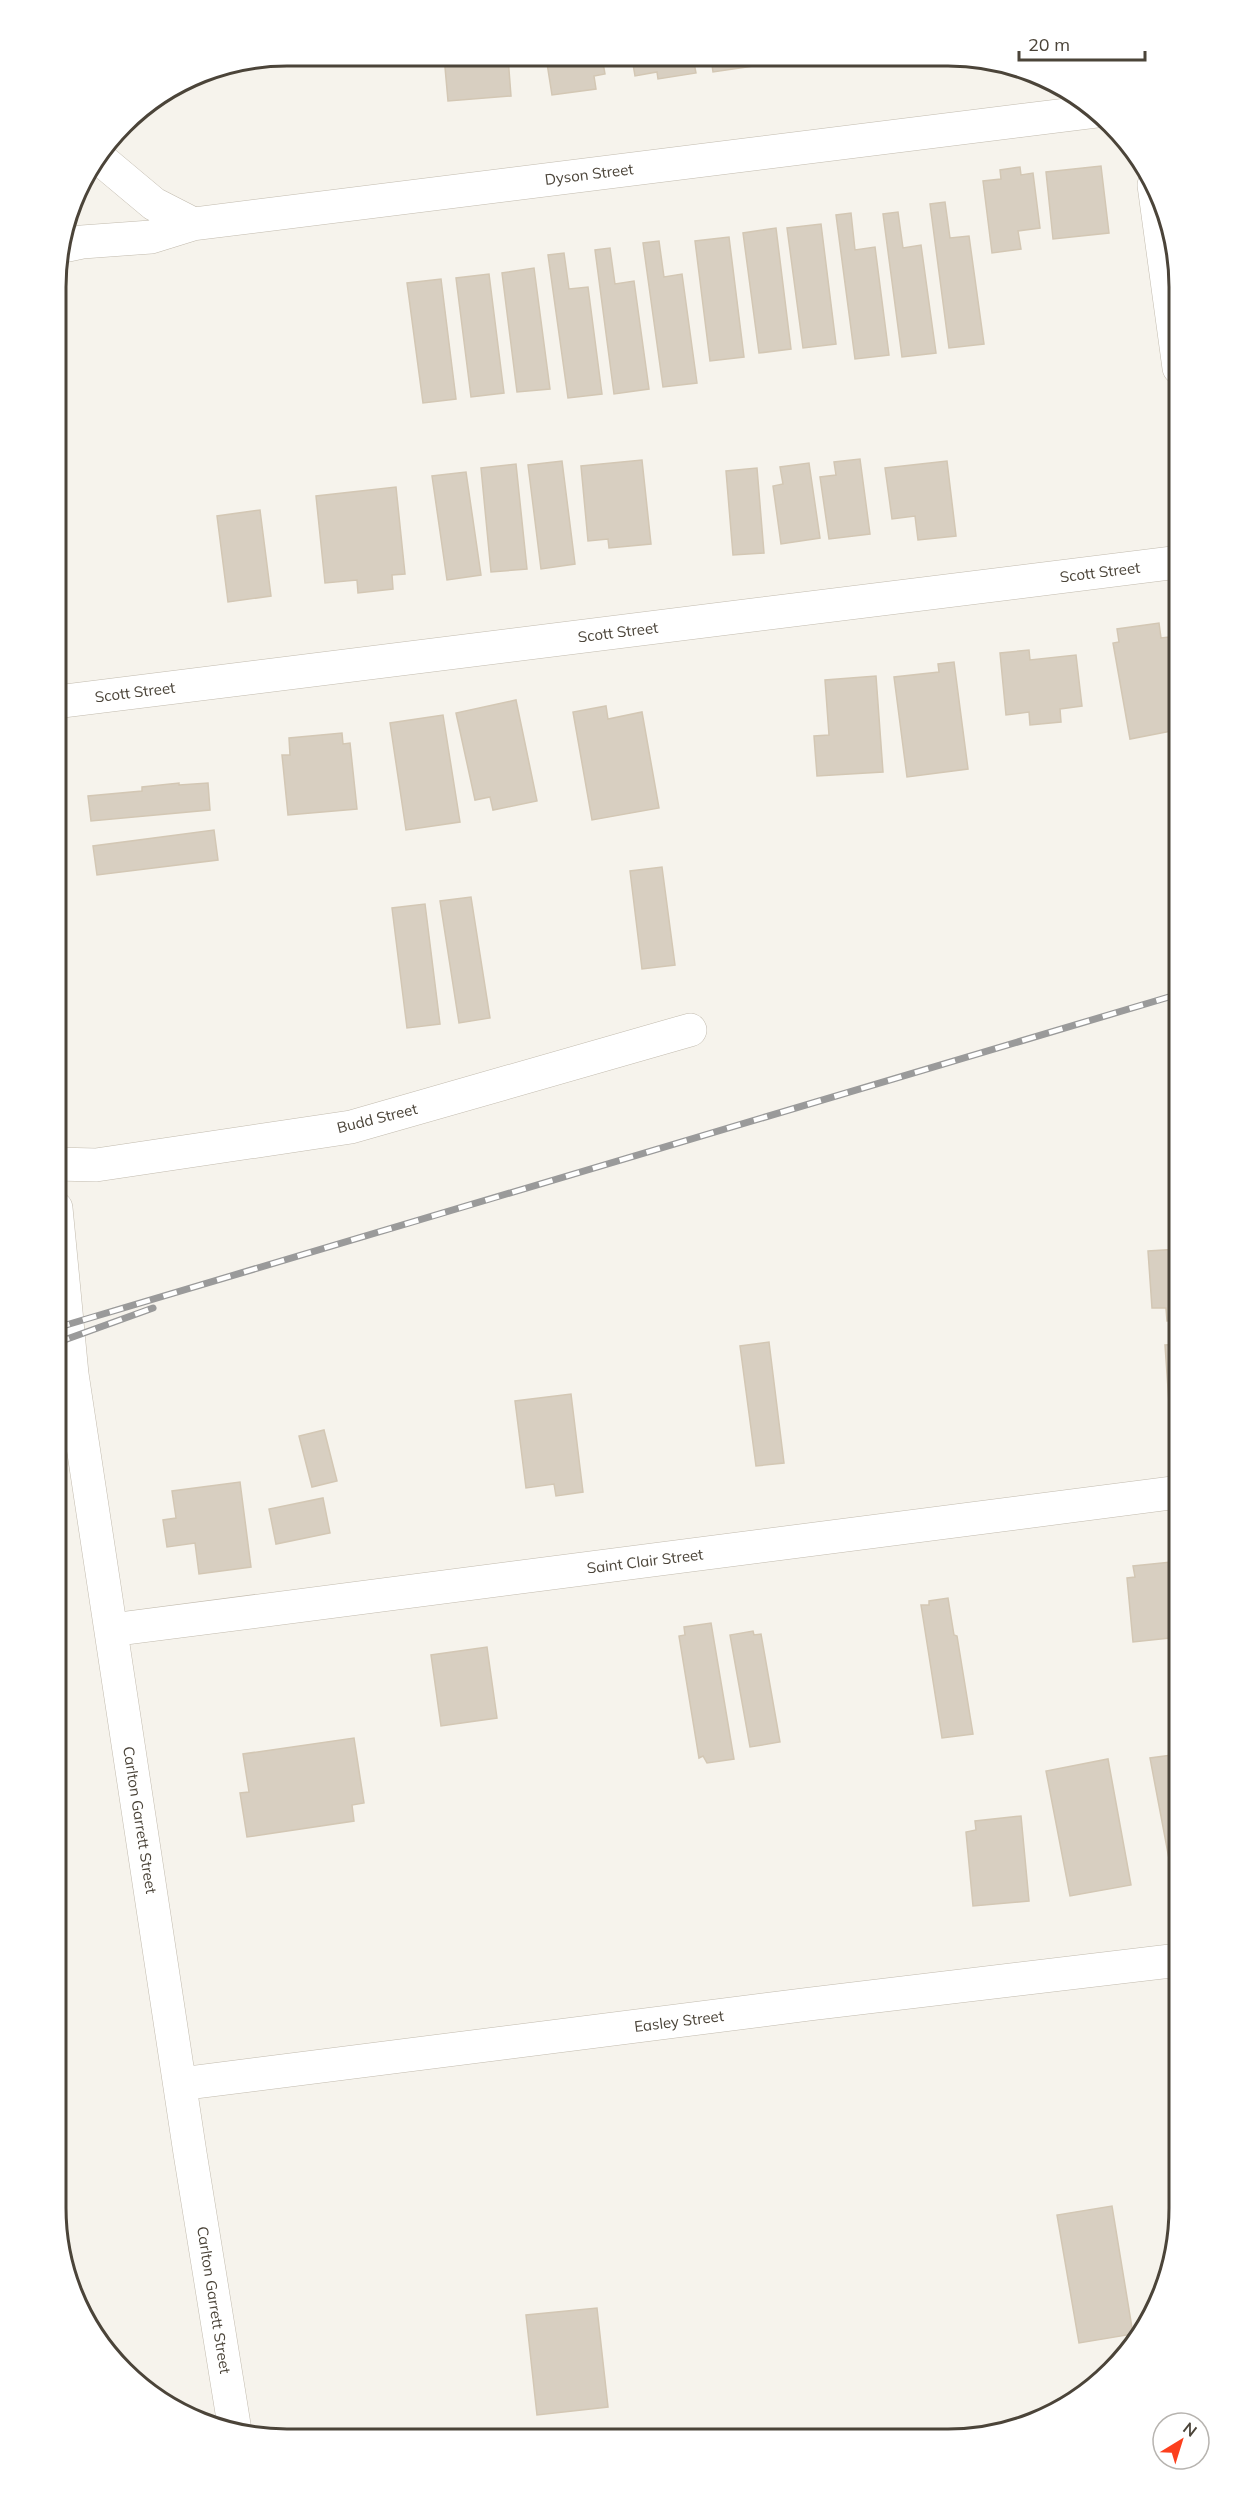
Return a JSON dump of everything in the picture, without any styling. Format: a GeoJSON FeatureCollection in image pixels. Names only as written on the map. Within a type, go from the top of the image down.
{"type":"FeatureCollection","features":[{"type":"Feature","properties":{"kind":"street","name":"Dyson Street"},"geometry":{"type":"LineString","coordinates":[[193,224],[1084,113]]}},
{"type":"Feature","properties":{"kind":"street"},"geometry":{"type":"LineString","coordinates":[[104,162],[154,204],[193,224]]}},
{"type":"Feature","properties":{"kind":"street"},"geometry":{"type":"LineString","coordinates":[[70,245],[140,239],[193,224]]}},
{"type":"Feature","properties":{"kind":"street"},"geometry":{"type":"LineString","coordinates":[[1159,224],[1169,295]]}},
{"type":"Feature","properties":{"kind":"street","name":"Scott Street"},"geometry":{"type":"LineString","coordinates":[[66,701],[1169,563]]}},
{"type":"Feature","properties":{"kind":"street","name":"Budd Street"},"geometry":{"type":"LineString","coordinates":[[66,1164],[96,1165],[351,1127],[690,1030]]}},
{"type":"Feature","properties":{"kind":"street","name":"Carlton Garrett Street"},"geometry":{"type":"LineString","coordinates":[[66,1312],[72,1374],[234,2422]]}},
{"type":"Feature","properties":{"kind":"street","name":"Saint Clair Street"},"geometry":{"type":"LineString","coordinates":[[111,1630],[1169,1493]]}},
{"type":"Feature","properties":{"kind":"street","name":"Easley Street"},"geometry":{"type":"LineString","coordinates":[[180,2084],[1169,1961]]}},
{"type":"Feature","properties":{"kind":"building"},"geometry":{"type":"Polygon","coordinates":[[[445,66],[509,66],[511,96],[448,101],[445,66]]]}},
{"type":"Feature","properties":{"kind":"building"},"geometry":{"type":"Polygon","coordinates":[[[547,66],[604,66],[605,74],[594,76],[596,89],[552,95],[547,66]]]}},
{"type":"Feature","properties":{"kind":"building"},"geometry":{"type":"Polygon","coordinates":[[[633,66],[695,66],[696,73],[658,79],[657,72],[635,76],[633,66]]]}},
{"type":"Feature","properties":{"kind":"building"},"geometry":{"type":"Polygon","coordinates":[[[712,66],[754,66],[713,72],[712,66]]]}},
{"type":"Feature","properties":{"kind":"building"},"geometry":{"type":"Polygon","coordinates":[[[1101,166],[1109,233],[1053,239],[1046,172],[1101,166]]]}},
{"type":"Feature","properties":{"kind":"building"},"geometry":{"type":"Polygon","coordinates":[[[1020,167],[1021,175],[1033,173],[1040,228],[1018,231],[1021,249],[992,253],[983,181],[1001,179],[1000,170],[1020,167]]]}},
{"type":"Feature","properties":{"kind":"building"},"geometry":{"type":"Polygon","coordinates":[[[945,202],[950,238],[969,236],[984,344],[949,348],[930,204],[945,202]]]}},
{"type":"Feature","properties":{"kind":"building"},"geometry":{"type":"Polygon","coordinates":[[[898,212],[903,248],[921,245],[936,353],[902,357],[883,214],[898,212]]]}},
{"type":"Feature","properties":{"kind":"building"},"geometry":{"type":"Polygon","coordinates":[[[851,213],[855,250],[875,247],[889,355],[855,359],[836,215],[851,213]]]}},
{"type":"Feature","properties":{"kind":"building"},"geometry":{"type":"Polygon","coordinates":[[[821,224],[836,344],[803,348],[787,228],[821,224]]]}},
{"type":"Feature","properties":{"kind":"building"},"geometry":{"type":"Polygon","coordinates":[[[776,228],[791,349],[759,353],[743,233],[776,228]]]}},
{"type":"Feature","properties":{"kind":"building"},"geometry":{"type":"Polygon","coordinates":[[[729,237],[744,357],[710,361],[695,241],[729,237]]]}},
{"type":"Feature","properties":{"kind":"building"},"geometry":{"type":"Polygon","coordinates":[[[659,241],[664,277],[682,274],[697,383],[663,387],[643,243],[659,241]]]}},
{"type":"Feature","properties":{"kind":"building"},"geometry":{"type":"Polygon","coordinates":[[[610,248],[615,284],[634,281],[649,389],[614,394],[595,250],[610,248]]]}},
{"type":"Feature","properties":{"kind":"building"},"geometry":{"type":"Polygon","coordinates":[[[564,253],[569,289],[588,287],[602,394],[568,398],[548,255],[564,253]]]}},
{"type":"Feature","properties":{"kind":"building"},"geometry":{"type":"Polygon","coordinates":[[[534,268],[550,389],[517,392],[502,273],[534,268]]]}},
{"type":"Feature","properties":{"kind":"building"},"geometry":{"type":"Polygon","coordinates":[[[489,274],[504,393],[471,397],[456,278],[489,274]]]}},
{"type":"Feature","properties":{"kind":"building"},"geometry":{"type":"Polygon","coordinates":[[[441,279],[456,399],[423,403],[407,283],[441,279]]]}},
{"type":"Feature","properties":{"kind":"building"},"geometry":{"type":"Polygon","coordinates":[[[860,459],[870,534],[829,539],[820,477],[836,475],[834,462],[860,459]]]}},
{"type":"Feature","properties":{"kind":"building"},"geometry":{"type":"Polygon","coordinates":[[[642,460],[651,544],[609,548],[608,539],[588,541],[581,466],[642,460]]]}},
{"type":"Feature","properties":{"kind":"building"},"geometry":{"type":"Polygon","coordinates":[[[562,461],[575,564],[541,569],[528,465],[562,461]]]}},
{"type":"Feature","properties":{"kind":"building"},"geometry":{"type":"Polygon","coordinates":[[[947,461],[956,536],[918,540],[915,516],[892,519],[885,468],[947,461]]]}},
{"type":"Feature","properties":{"kind":"building"},"geometry":{"type":"Polygon","coordinates":[[[809,463],[820,538],[781,544],[773,486],[783,484],[780,467],[809,463]]]}},
{"type":"Feature","properties":{"kind":"building"},"geometry":{"type":"Polygon","coordinates":[[[516,464],[527,569],[491,572],[481,468],[516,464]]]}},
{"type":"Feature","properties":{"kind":"building"},"geometry":{"type":"Polygon","coordinates":[[[757,468],[764,553],[733,555],[726,471],[757,468]]]}},
{"type":"Feature","properties":{"kind":"building"},"geometry":{"type":"Polygon","coordinates":[[[466,472],[481,575],[447,580],[432,476],[466,472]]]}},
{"type":"Feature","properties":{"kind":"building"},"geometry":{"type":"Polygon","coordinates":[[[396,487],[405,574],[392,575],[393,589],[358,593],[357,580],[325,583],[316,496],[396,487]]]}},
{"type":"Feature","properties":{"kind":"building"},"geometry":{"type":"Polygon","coordinates":[[[260,510],[271,596],[228,602],[217,516],[260,510]]]}},
{"type":"Feature","properties":{"kind":"building"},"geometry":{"type":"Polygon","coordinates":[[[1159,623],[1161,638],[1169,637],[1169,732],[1130,739],[1113,643],[1119,642],[1117,629],[1159,623]]]}},
{"type":"Feature","properties":{"kind":"building"},"geometry":{"type":"Polygon","coordinates":[[[1029,650],[1030,660],[1076,655],[1082,706],[1060,709],[1061,722],[1030,725],[1029,712],[1006,715],[1000,653],[1029,650]]]}},
{"type":"Feature","properties":{"kind":"building"},"geometry":{"type":"Polygon","coordinates":[[[954,662],[968,769],[907,777],[894,677],[939,672],[938,664],[954,662]]]}},
{"type":"Feature","properties":{"kind":"building"},"geometry":{"type":"Polygon","coordinates":[[[876,676],[883,772],[817,776],[814,736],[829,735],[825,680],[876,676]]]}},
{"type":"Feature","properties":{"kind":"building"},"geometry":{"type":"Polygon","coordinates":[[[516,700],[537,801],[493,810],[490,797],[475,800],[456,713],[516,700]]]}},
{"type":"Feature","properties":{"kind":"building"},"geometry":{"type":"Polygon","coordinates":[[[606,706],[608,719],[642,712],[659,808],[592,820],[573,712],[606,706]]]}},
{"type":"Feature","properties":{"kind":"building"},"geometry":{"type":"Polygon","coordinates":[[[443,715],[460,822],[406,830],[390,723],[443,715]]]}},
{"type":"Feature","properties":{"kind":"building"},"geometry":{"type":"Polygon","coordinates":[[[342,733],[343,744],[350,743],[357,809],[288,815],[282,755],[290,755],[289,738],[342,733]]]}},
{"type":"Feature","properties":{"kind":"building"},"geometry":{"type":"Polygon","coordinates":[[[179,783],[179,785],[208,783],[210,810],[91,821],[88,796],[142,791],[142,787],[179,783]]]}},
{"type":"Feature","properties":{"kind":"building"},"geometry":{"type":"Polygon","coordinates":[[[214,830],[218,860],[97,875],[93,846],[214,830]]]}},
{"type":"Feature","properties":{"kind":"building"},"geometry":{"type":"Polygon","coordinates":[[[662,867],[675,965],[642,969],[630,871],[662,867]]]}},
{"type":"Feature","properties":{"kind":"building"},"geometry":{"type":"Polygon","coordinates":[[[471,897],[490,1018],[459,1023],[440,901],[471,897]]]}},
{"type":"Feature","properties":{"kind":"building"},"geometry":{"type":"Polygon","coordinates":[[[425,904],[440,1024],[407,1028],[392,908],[425,904]]]}},
{"type":"Feature","properties":{"kind":"building"},"geometry":{"type":"Polygon","coordinates":[[[1169,1250],[1169,1321],[1167,1321],[1166,1308],[1152,1308],[1148,1251],[1169,1250]]]}},
{"type":"Feature","properties":{"kind":"building"},"geometry":{"type":"Polygon","coordinates":[[[769,1342],[784,1463],[756,1466],[740,1346],[769,1342]]]}},
{"type":"Feature","properties":{"kind":"building"},"geometry":{"type":"Polygon","coordinates":[[[1165,1345],[1169,1345],[1169,1403],[1165,1345]]]}},
{"type":"Feature","properties":{"kind":"building"},"geometry":{"type":"Polygon","coordinates":[[[571,1394],[583,1492],[556,1496],[554,1484],[526,1488],[515,1401],[571,1394]]]}},
{"type":"Feature","properties":{"kind":"building"},"geometry":{"type":"Polygon","coordinates":[[[324,1430],[337,1481],[312,1487],[299,1436],[324,1430]]]}},
{"type":"Feature","properties":{"kind":"building"},"geometry":{"type":"Polygon","coordinates":[[[240,1482],[251,1567],[199,1574],[195,1543],[167,1547],[163,1520],[176,1518],[172,1491],[240,1482]]]}},
{"type":"Feature","properties":{"kind":"building"},"geometry":{"type":"Polygon","coordinates":[[[323,1498],[330,1533],[276,1544],[269,1509],[323,1498]]]}},
{"type":"Feature","properties":{"kind":"building"},"geometry":{"type":"Polygon","coordinates":[[[1169,1562],[1169,1638],[1133,1642],[1127,1578],[1135,1577],[1133,1566],[1169,1562]]]}},
{"type":"Feature","properties":{"kind":"building"},"geometry":{"type":"Polygon","coordinates":[[[948,1598],[954,1635],[957,1636],[973,1734],[942,1738],[921,1605],[929,1605],[929,1601],[948,1598]]]}},
{"type":"Feature","properties":{"kind":"building"},"geometry":{"type":"Polygon","coordinates":[[[711,1623],[734,1759],[707,1763],[703,1756],[699,1758],[679,1636],[685,1635],[684,1627],[711,1623]]]}},
{"type":"Feature","properties":{"kind":"building"},"geometry":{"type":"Polygon","coordinates":[[[753,1631],[754,1635],[761,1634],[780,1742],[750,1747],[730,1635],[753,1631]]]}},
{"type":"Feature","properties":{"kind":"building"},"geometry":{"type":"Polygon","coordinates":[[[487,1647],[497,1718],[441,1726],[431,1655],[487,1647]]]}},
{"type":"Feature","properties":{"kind":"building"},"geometry":{"type":"Polygon","coordinates":[[[354,1738],[364,1803],[352,1805],[354,1821],[247,1837],[240,1793],[249,1792],[243,1754],[354,1738]]]}},
{"type":"Feature","properties":{"kind":"building"},"geometry":{"type":"Polygon","coordinates":[[[1169,1755],[1169,1859],[1150,1758],[1169,1755]]]}},
{"type":"Feature","properties":{"kind":"building"},"geometry":{"type":"Polygon","coordinates":[[[1108,1759],[1131,1885],[1070,1896],[1046,1771],[1108,1759]]]}},
{"type":"Feature","properties":{"kind":"building"},"geometry":{"type":"Polygon","coordinates":[[[1021,1816],[1029,1901],[973,1906],[966,1832],[976,1830],[975,1821],[1021,1816]]]}},
{"type":"Feature","properties":{"kind":"building"},"geometry":{"type":"Polygon","coordinates":[[[1112,2206],[1132,2330],[1129,2335],[1079,2343],[1057,2215],[1112,2206]]]}},
{"type":"Feature","properties":{"kind":"building"},"geometry":{"type":"Polygon","coordinates":[[[597,2308],[608,2407],[537,2415],[526,2315],[597,2308]]]}},
{"type":"Feature","properties":{"kind":"railway"},"geometry":{"type":"LineString","coordinates":[[66,1325],[1169,997]]}},
{"type":"Feature","properties":{"kind":"railway"},"geometry":{"type":"LineString","coordinates":[[66,1339],[153,1308]]}}]}
